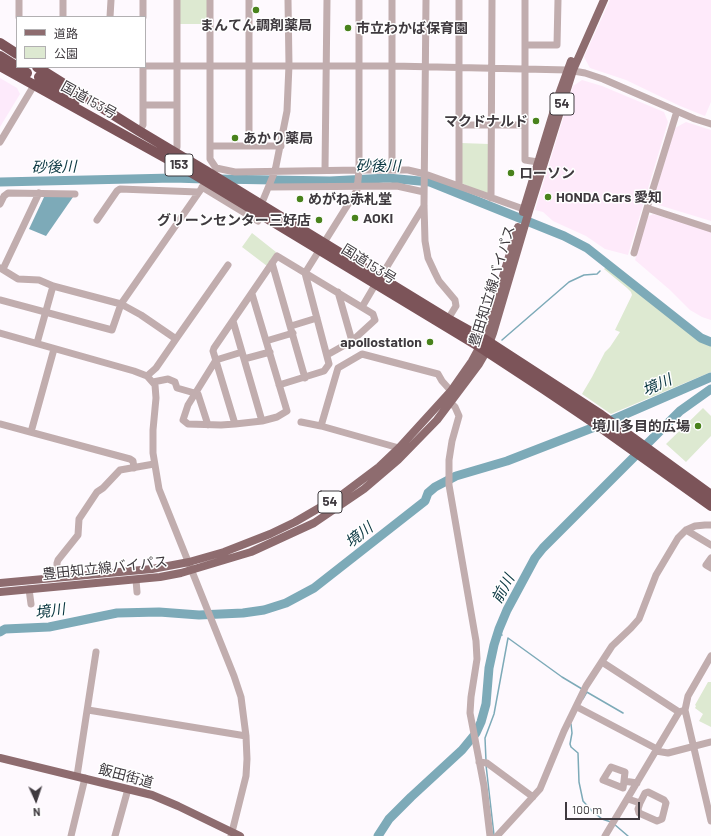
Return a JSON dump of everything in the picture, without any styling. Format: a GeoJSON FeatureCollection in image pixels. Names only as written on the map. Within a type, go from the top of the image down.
{"type":"FeatureCollection","features":[{"type":"Feature","properties":{"kind":"highway"},"geometry":{"type":"LineString","coordinates":[[0,43],[16,53]]}},
{"type":"Feature","properties":{"kind":"highway","name":"153"},"geometry":{"type":"LineString","coordinates":[[0,56],[16,63]]}},
{"type":"Feature","properties":{"kind":"highway","name":"国道153号"},"geometry":{"type":"LineString","coordinates":[[0,66],[39,74],[138,132],[207,180],[261,205],[322,248]]}},
{"type":"Feature","properties":{"kind":"highway","name":"153"},"geometry":{"type":"LineString","coordinates":[[26,68],[39,74]]}},
{"type":"Feature","properties":{"kind":"highway","name":"国道153号"},"geometry":{"type":"LineString","coordinates":[[39,74],[88,109],[105,124],[207,180],[485,345]]}},
{"type":"Feature","properties":{"kind":"highway","name":"国道153号"},"geometry":{"type":"LineString","coordinates":[[378,281],[448,319],[544,388],[601,414],[711,495]]}},
{"type":"Feature","properties":{"kind":"highway","name":"国道153号"},"geometry":{"type":"LineString","coordinates":[[564,396],[643,457],[711,506]]}},
{"type":"Feature","properties":{"kind":"main road","name":"54"},"geometry":{"type":"LineString","coordinates":[[526,210],[571,70],[598,0]]}},
{"type":"Feature","properties":{"kind":"main road","name":"54"},"geometry":{"type":"LineString","coordinates":[[526,210],[558,94],[604,0]]}},
{"type":"Feature","properties":{"kind":"main road","name":"豊田知立線バイパス"},"geometry":{"type":"LineString","coordinates":[[0,583],[190,566],[251,552],[314,523],[338,508],[376,480],[398,460],[437,420],[479,364],[526,210]]}},
{"type":"Feature","properties":{"kind":"main road","name":"豊田知立線バイパス"},"geometry":{"type":"LineString","coordinates":[[0,592],[160,577],[270,534],[295,522],[343,494],[379,467],[399,448],[451,391],[485,345]]}},
{"type":"Feature","properties":{"kind":"main road","name":"飯田街道"},"geometry":{"type":"LineString","coordinates":[[0,758],[152,795],[178,806],[235,835]]}},
{"type":"Feature","properties":{"kind":"street"},"geometry":{"type":"LineString","coordinates":[[19,0],[19,16]]}},
{"type":"Feature","properties":{"kind":"street"},"geometry":{"type":"LineString","coordinates":[[63,0],[63,16]]}},
{"type":"Feature","properties":{"kind":"street"},"geometry":{"type":"LineString","coordinates":[[110,0],[110,16]]}},
{"type":"Feature","properties":{"kind":"street"},"geometry":{"type":"LineString","coordinates":[[143,16],[144,0]]}},
{"type":"Feature","properties":{"kind":"street"},"geometry":{"type":"LineString","coordinates":[[177,0],[177,147]]}},
{"type":"Feature","properties":{"kind":"street"},"geometry":{"type":"LineString","coordinates":[[0,300],[112,330],[121,304],[207,180],[210,159],[210,0]]}},
{"type":"Feature","properties":{"kind":"street"},"geometry":{"type":"LineString","coordinates":[[248,146],[249,0]]}},
{"type":"Feature","properties":{"kind":"street"},"geometry":{"type":"LineString","coordinates":[[261,205],[275,171],[287,112],[289,65],[288,0]]}},
{"type":"Feature","properties":{"kind":"street"},"geometry":{"type":"LineString","coordinates":[[325,170],[327,0]]}},
{"type":"Feature","properties":{"kind":"street"},"geometry":{"type":"LineString","coordinates":[[280,385],[306,378],[324,371],[329,364],[305,273],[357,190],[359,0]]}},
{"type":"Feature","properties":{"kind":"street"},"geometry":{"type":"LineString","coordinates":[[392,0],[392,170]]}},
{"type":"Feature","properties":{"kind":"street"},"geometry":{"type":"LineString","coordinates":[[426,0],[424,190],[425,241],[428,258],[439,281],[456,300],[456,306],[448,319]]}},
{"type":"Feature","properties":{"kind":"street"},"geometry":{"type":"LineString","coordinates":[[459,0],[459,186]]}},
{"type":"Feature","properties":{"kind":"street"},"geometry":{"type":"LineString","coordinates":[[492,0],[492,198]]}},
{"type":"Feature","properties":{"kind":"street"},"geometry":{"type":"LineString","coordinates":[[525,0],[525,160],[538,162]]}},
{"type":"Feature","properties":{"kind":"street"},"geometry":{"type":"LineString","coordinates":[[525,45],[557,45],[558,0]]}},
{"type":"Feature","properties":{"kind":"street"},"geometry":{"type":"LineString","coordinates":[[146,66],[289,65],[571,70],[603,79],[711,124]]}},
{"type":"Feature","properties":{"kind":"street"},"geometry":{"type":"LineString","coordinates":[[138,132],[143,125],[144,68]]}},
{"type":"Feature","properties":{"kind":"street"},"geometry":{"type":"LineString","coordinates":[[0,142],[39,74]]}},
{"type":"Feature","properties":{"kind":"street"},"geometry":{"type":"LineString","coordinates":[[144,105],[176,105]]}},
{"type":"Feature","properties":{"kind":"street"},"geometry":{"type":"LineString","coordinates":[[634,253],[677,111]]}},
{"type":"Feature","properties":{"kind":"street"},"geometry":{"type":"LineString","coordinates":[[458,125],[525,125]]}},
{"type":"Feature","properties":{"kind":"street"},"geometry":{"type":"LineString","coordinates":[[210,146],[281,146]]}},
{"type":"Feature","properties":{"kind":"street"},"geometry":{"type":"LineString","coordinates":[[97,220],[117,191],[120,189],[207,180],[235,172],[275,171],[408,170],[459,186],[526,210]]}},
{"type":"Feature","properties":{"kind":"street"},"geometry":{"type":"LineString","coordinates":[[207,180],[258,221]]}},
{"type":"Feature","properties":{"kind":"street"},"geometry":{"type":"LineString","coordinates":[[269,187],[397,186],[424,190]]}},
{"type":"Feature","properties":{"kind":"street"},"geometry":{"type":"LineString","coordinates":[[0,204],[4,196],[8,193],[75,194]]}},
{"type":"Feature","properties":{"kind":"street"},"geometry":{"type":"LineString","coordinates":[[39,193],[2,268],[18,279],[38,280],[53,286],[121,304],[141,315],[176,339]]}},
{"type":"Feature","properties":{"kind":"street"},"geometry":{"type":"LineString","coordinates":[[362,307],[424,205]]}},
{"type":"Feature","properties":{"kind":"street"},"geometry":{"type":"LineString","coordinates":[[647,208],[711,229]]}},
{"type":"Feature","properties":{"kind":"street"},"geometry":{"type":"LineString","coordinates":[[235,424],[213,351],[277,256],[373,314],[375,320],[352,340],[327,355]]}},
{"type":"Feature","properties":{"kind":"street"},"geometry":{"type":"LineString","coordinates":[[272,264],[306,378]]}},
{"type":"Feature","properties":{"kind":"street"},"geometry":{"type":"LineString","coordinates":[[150,379],[156,368],[228,265]]}},
{"type":"Feature","properties":{"kind":"street"},"geometry":{"type":"LineString","coordinates":[[37,343],[53,286]]}},
{"type":"Feature","properties":{"kind":"street"},"geometry":{"type":"LineString","coordinates":[[338,292],[352,340]]}},
{"type":"Feature","properties":{"kind":"street"},"geometry":{"type":"LineString","coordinates":[[216,360],[188,405],[183,420],[188,424],[235,424],[262,421],[277,417],[287,411],[252,294]]}},
{"type":"Feature","properties":{"kind":"street"},"geometry":{"type":"LineString","coordinates":[[266,341],[317,318]]}},
{"type":"Feature","properties":{"kind":"street"},"geometry":{"type":"LineString","coordinates":[[233,321],[262,421]]}},
{"type":"Feature","properties":{"kind":"street"},"geometry":{"type":"LineString","coordinates":[[0,333],[117,365],[150,379],[168,379],[175,382],[177,388],[196,393],[200,397],[208,424]]}},
{"type":"Feature","properties":{"kind":"street"},"geometry":{"type":"LineString","coordinates":[[32,432],[54,349]]}},
{"type":"Feature","properties":{"kind":"street"},"geometry":{"type":"LineString","coordinates":[[216,360],[270,352]]}},
{"type":"Feature","properties":{"kind":"street"},"geometry":{"type":"LineString","coordinates":[[321,426],[338,368],[362,354],[438,374],[451,391]]}},
{"type":"Feature","properties":{"kind":"street"},"geometry":{"type":"LineString","coordinates":[[150,379],[155,385],[156,393],[152,443],[154,464],[163,501],[203,597],[242,697],[247,759],[246,776],[235,835]]}},
{"type":"Feature","properties":{"kind":"street"},"geometry":{"type":"LineString","coordinates":[[451,403],[455,407],[459,416],[452,441],[448,468],[448,486],[476,641],[477,659],[470,701],[472,724],[484,786],[490,836]]}},
{"type":"Feature","properties":{"kind":"street"},"geometry":{"type":"LineString","coordinates":[[301,422],[321,426],[399,448]]}},
{"type":"Feature","properties":{"kind":"street"},"geometry":{"type":"LineString","coordinates":[[0,424],[130,459],[133,461],[134,468]]}},
{"type":"Feature","properties":{"kind":"street"},"geometry":{"type":"LineString","coordinates":[[57,577],[58,560],[78,535],[79,519],[97,492],[103,488],[120,470],[154,464]]}},
{"type":"Feature","properties":{"kind":"street"},"geometry":{"type":"LineString","coordinates":[[497,836],[540,789],[564,731],[586,686],[612,646],[639,619],[656,575],[678,538],[686,530],[700,525],[711,525]]}},
{"type":"Feature","properties":{"kind":"street"},"geometry":{"type":"LineString","coordinates":[[686,530],[711,545]]}},
{"type":"Feature","properties":{"kind":"street"},"geometry":{"type":"LineString","coordinates":[[711,558],[706,565],[711,568]]}},
{"type":"Feature","properties":{"kind":"street"},"geometry":{"type":"LineString","coordinates":[[136,580],[136,592]]}},
{"type":"Feature","properties":{"kind":"street"},"geometry":{"type":"LineString","coordinates":[[29,589],[31,604]]}},
{"type":"Feature","properties":{"kind":"street"},"geometry":{"type":"LineString","coordinates":[[71,836],[81,777],[96,652]]}},
{"type":"Feature","properties":{"kind":"street"},"geometry":{"type":"LineString","coordinates":[[605,836],[682,711],[688,696],[710,660]]}},
{"type":"Feature","properties":{"kind":"street"},"geometry":{"type":"LineString","coordinates":[[602,662],[682,711],[694,746],[711,821]]}},
{"type":"Feature","properties":{"kind":"street"},"geometry":{"type":"LineString","coordinates":[[577,707],[657,750],[668,753],[711,742]]}},
{"type":"Feature","properties":{"kind":"street"},"geometry":{"type":"LineString","coordinates":[[88,710],[246,736]]}},
{"type":"Feature","properties":{"kind":"street"},"geometry":{"type":"LineString","coordinates":[[480,762],[487,763],[533,797]]}},
{"type":"Feature","properties":{"kind":"street"},"geometry":{"type":"LineString","coordinates":[[624,781],[638,783]]}},
{"type":"Feature","properties":{"kind":"street"},"geometry":{"type":"LineString","coordinates":[[115,836],[128,789]]}},
{"type":"Feature","properties":{"kind":"street"},"geometry":{"type":"LineString","coordinates":[[628,799],[640,803]]}},
{"type":"Feature","properties":{"kind":"shaded area"},"geometry":{"type":"Polygon","coordinates":[[[610,0],[711,0],[711,102],[705,116],[680,106],[626,80],[590,68],[584,57],[610,0]]]}},
{"type":"Feature","properties":{"kind":"shaded area"},"geometry":{"type":"Polygon","coordinates":[[[0,78],[17,88],[20,94],[0,127],[0,78]]]}},
{"type":"Feature","properties":{"kind":"shaded area"},"geometry":{"type":"Polygon","coordinates":[[[582,80],[602,86],[664,112],[668,122],[628,255],[605,249],[586,236],[553,221],[543,212],[535,210],[573,86],[582,80]]]}},
{"type":"Feature","properties":{"kind":"shaded area"},"geometry":{"type":"Polygon","coordinates":[[[686,122],[711,130],[711,221],[652,203],[675,128],[686,122]]]}},
{"type":"Feature","properties":{"kind":"shaded area"},"geometry":{"type":"Polygon","coordinates":[[[653,214],[711,231],[711,320],[690,310],[670,290],[635,260],[647,217],[653,214]]]}},
{"type":"Feature","properties":{"kind":"green space"},"geometry":{"type":"Polygon","coordinates":[[[180,0],[208,0],[208,24],[180,24],[180,0]]]}},
{"type":"Feature","properties":{"kind":"green space"},"geometry":{"type":"Polygon","coordinates":[[[461,143],[489,144],[489,195],[461,183],[461,143]]]}},
{"type":"Feature","properties":{"kind":"green space"},"geometry":{"type":"Polygon","coordinates":[[[252,233],[276,252],[267,266],[242,247],[252,233]]]}},
{"type":"Feature","properties":{"kind":"green space"},"geometry":{"type":"Polygon","coordinates":[[[606,267],[707,345],[711,346],[711,372],[611,414],[582,394],[605,352],[620,332],[615,330],[632,295],[627,288],[604,269],[606,267]]]}},
{"type":"Feature","properties":{"kind":"green space","name":"境川多目的広場"},"geometry":{"type":"Polygon","coordinates":[[[703,408],[711,416],[711,436],[686,462],[666,444],[703,408]]]}},
{"type":"Feature","properties":{"kind":"green space"},"geometry":{"type":"Polygon","coordinates":[[[708,682],[711,682],[711,727],[699,721],[703,714],[695,708],[695,705],[708,682]]]}},
{"type":"Feature","properties":{"kind":"water"},"geometry":{"type":"Polygon","coordinates":[[[44,197],[73,197],[46,236],[29,229],[44,197]]]}},
{"type":"Feature","properties":{"kind":"waterway","name":"砂後川"},"geometry":{"type":"LineString","coordinates":[[0,182],[173,178],[205,179]]}},
{"type":"Feature","properties":{"kind":"waterway","name":"砂後川"},"geometry":{"type":"LineString","coordinates":[[217,179],[330,181],[388,178],[430,182],[564,236],[587,248],[701,338],[711,342]]}},
{"type":"Feature","properties":{"kind":"waterway"},"geometry":{"type":"LineString","coordinates":[[502,340],[569,282],[584,275],[597,274],[600,271]]}},
{"type":"Feature","properties":{"kind":"waterway","name":"境川"},"geometry":{"type":"LineString","coordinates":[[0,632],[5,629],[49,627],[117,613],[159,612],[199,615],[243,613],[264,610],[286,603],[314,588],[425,501],[428,493],[435,487],[456,476],[507,461],[605,423],[711,377]]}},
{"type":"Feature","properties":{"kind":"waterway","name":"前川"},"geometry":{"type":"LineString","coordinates":[[378,836],[389,819],[462,750],[476,733],[486,704],[489,668],[499,629],[507,610],[535,558],[543,548],[680,411],[711,389]]}},
{"type":"Feature","properties":{"kind":"waterway","name":"前川"},"geometry":{"type":"LineString","coordinates":[[498,634],[502,635]]}},
{"type":"Feature","properties":{"kind":"waterway"},"geometry":{"type":"LineString","coordinates":[[486,761],[485,738],[494,714],[508,638],[562,677],[582,689]]}},
{"type":"Feature","properties":{"kind":"waterway"},"geometry":{"type":"LineString","coordinates":[[585,691],[623,713]]}},
{"type":"Feature","properties":{"kind":"waterway"},"geometry":{"type":"LineString","coordinates":[[583,699],[587,692]]}},
{"type":"Feature","properties":{"kind":"waterway"},"geometry":{"type":"LineString","coordinates":[[571,724],[572,733],[570,744],[571,747],[578,753],[579,782],[583,801],[602,819],[611,822]]}},
{"type":"Feature","properties":{"kind":"waterway"},"geometry":{"type":"LineString","coordinates":[[486,765],[494,835]]}},
{"type":"Feature","properties":{"kind":"waterway"},"geometry":{"type":"LineString","coordinates":[[614,824],[628,836]]}},
{"type":"Feature","properties":{"kind":"place","name":"まんてん調剤薬局"},"geometry":{"type":"Point","coordinates":[256,10]}},
{"type":"Feature","properties":{"kind":"place","name":"市立わかば保育園"},"geometry":{"type":"Point","coordinates":[348,28]}},
{"type":"Feature","properties":{"kind":"place","name":"マクドナルド"},"geometry":{"type":"Point","coordinates":[536,121]}},
{"type":"Feature","properties":{"kind":"place","name":"あかり薬局"},"geometry":{"type":"Point","coordinates":[235,138]}},
{"type":"Feature","properties":{"kind":"place","name":"ローソン"},"geometry":{"type":"Point","coordinates":[511,173]}},
{"type":"Feature","properties":{"kind":"place","name":"HONDA Cars 愛知"},"geometry":{"type":"Point","coordinates":[548,197]}},
{"type":"Feature","properties":{"kind":"place","name":"めがね赤札堂"},"geometry":{"type":"Point","coordinates":[300,199]}},
{"type":"Feature","properties":{"kind":"place","name":"AOKI"},"geometry":{"type":"Point","coordinates":[355,218]}},
{"type":"Feature","properties":{"kind":"place","name":"グリーンセンター三好店"},"geometry":{"type":"Point","coordinates":[319,220]}},
{"type":"Feature","properties":{"kind":"place","name":"apollostation"},"geometry":{"type":"Point","coordinates":[430,342]}},
{"type":"Feature","properties":{"kind":"place","name":"境川多目的広場"},"geometry":{"type":"Point","coordinates":[698,426]}}]}
